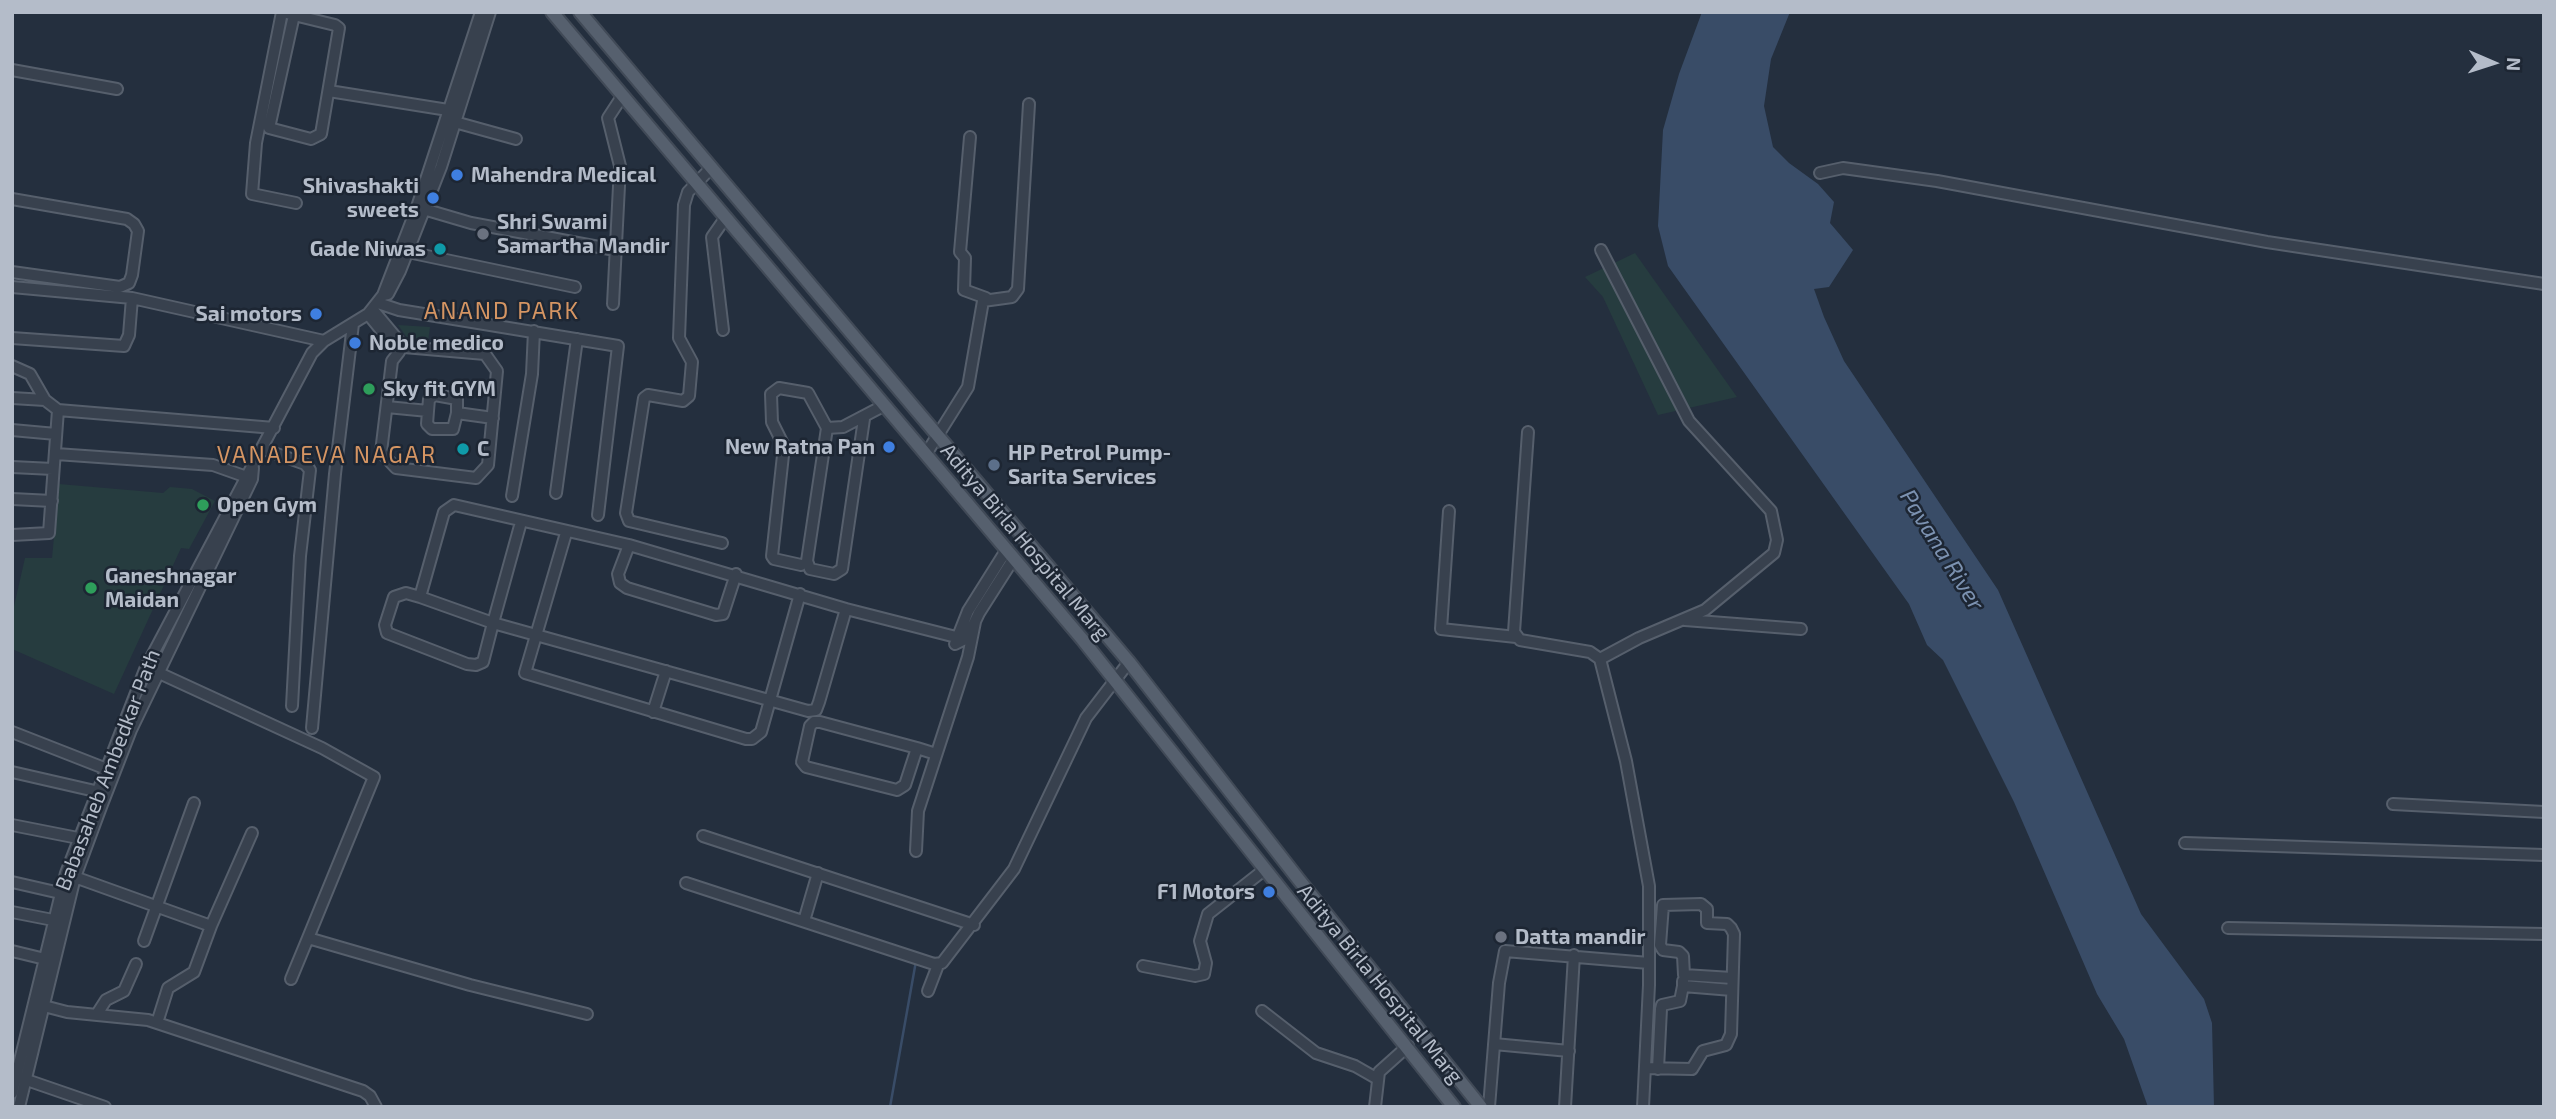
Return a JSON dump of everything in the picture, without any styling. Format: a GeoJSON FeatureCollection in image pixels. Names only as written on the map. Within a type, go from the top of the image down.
{"type":"FeatureCollection","features":[{"type":"Feature","properties":{"kind":"main road","name":"Aditya Birla Hospital Marg"},"geometry":{"type":"LineString","coordinates":[[552,12],[1010,554],[1115,682],[1282,895],[1408,1046],[1454,1107]]}},
{"type":"Feature","properties":{"kind":"main road","name":"Aditya Birla Hospital Marg"},"geometry":{"type":"LineString","coordinates":[[580,12],[1129,662],[1480,1107]]}},
{"type":"Feature","properties":{"kind":"main road"},"geometry":{"type":"LineString","coordinates":[[1188,774],[1205,760]]}},
{"type":"Feature","properties":{"kind":"main road"},"geometry":{"type":"LineString","coordinates":[[1282,895],[1299,880]]}},
{"type":"Feature","properties":{"kind":"street","name":"Babasaheb Ambedkar Path"},"geometry":{"type":"LineString","coordinates":[[17,1103],[78,838],[146,667],[244,476],[253,467],[274,428],[301,371],[324,341],[353,324],[388,294],[421,208],[481,12]]}},
{"type":"Feature","properties":{"kind":"street","name":"Babasaheb Ambedkar Path"},"geometry":{"type":"LineString","coordinates":[[449,117],[490,12]]}},
{"type":"Feature","properties":{"kind":"street"},"geometry":{"type":"LineString","coordinates":[[286,13],[339,28],[318,137],[311,139],[269,128],[286,13]]}},
{"type":"Feature","properties":{"kind":"street"},"geometry":{"type":"LineString","coordinates":[[286,13],[256,143],[252,194],[296,203]]}},
{"type":"Feature","properties":{"kind":"street"},"geometry":{"type":"LineString","coordinates":[[12,70],[117,89]]}},
{"type":"Feature","properties":{"kind":"street"},"geometry":{"type":"LineString","coordinates":[[329,91],[449,117],[516,139]]}},
{"type":"Feature","properties":{"kind":"street"},"geometry":{"type":"LineString","coordinates":[[613,304],[620,166],[608,118],[623,95]]}},
{"type":"Feature","properties":{"kind":"street"},"geometry":{"type":"LineString","coordinates":[[970,137],[960,252],[965,258],[964,290],[986,298],[1012,297],[1018,289],[1029,104]]}},
{"type":"Feature","properties":{"kind":"street"},"geometry":{"type":"LineString","coordinates":[[1820,173],[1843,168],[1937,181],[2267,242],[2544,284]]}},
{"type":"Feature","properties":{"kind":"street"},"geometry":{"type":"LineString","coordinates":[[710,169],[688,192],[684,205],[680,325],[681,347],[692,362],[689,396],[683,401],[648,395],[644,398],[626,513],[629,520],[722,543]]}},
{"type":"Feature","properties":{"kind":"street"},"geometry":{"type":"LineString","coordinates":[[12,199],[127,219],[134,223],[138,231],[132,275],[129,283],[120,287],[12,272]]}},
{"type":"Feature","properties":{"kind":"street"},"geometry":{"type":"LineString","coordinates":[[421,208],[471,223],[615,250]]}},
{"type":"Feature","properties":{"kind":"street"},"geometry":{"type":"LineString","coordinates":[[723,330],[712,237],[726,217]]}},
{"type":"Feature","properties":{"kind":"street"},"geometry":{"type":"LineString","coordinates":[[1600,659],[1705,610],[1774,553],[1777,540],[1775,517],[1689,421],[1601,250]]}},
{"type":"Feature","properties":{"kind":"street"},"geometry":{"type":"LineString","coordinates":[[404,251],[575,287]]}},
{"type":"Feature","properties":{"kind":"street"},"geometry":{"type":"LineString","coordinates":[[12,287],[132,298],[324,341]]}},
{"type":"Feature","properties":{"kind":"street"},"geometry":{"type":"LineString","coordinates":[[12,338],[124,345],[129,335],[132,298]]}},
{"type":"Feature","properties":{"kind":"street"},"geometry":{"type":"LineString","coordinates":[[926,454],[968,387],[981,306],[986,298]]}},
{"type":"Feature","properties":{"kind":"street"},"geometry":{"type":"LineString","coordinates":[[375,305],[613,344],[619,349],[598,515]]}},
{"type":"Feature","properties":{"kind":"street"},"geometry":{"type":"LineString","coordinates":[[375,305],[404,347],[485,354],[498,371],[488,465],[476,478],[396,468],[381,452],[392,361],[399,352],[375,305]]}},
{"type":"Feature","properties":{"kind":"street"},"geometry":{"type":"LineString","coordinates":[[312,729],[335,474],[353,324]]}},
{"type":"Feature","properties":{"kind":"street"},"geometry":{"type":"LineString","coordinates":[[512,495],[532,374],[534,331]]}},
{"type":"Feature","properties":{"kind":"street"},"geometry":{"type":"LineString","coordinates":[[555,493],[577,339]]}},
{"type":"Feature","properties":{"kind":"street"},"geometry":{"type":"LineString","coordinates":[[12,366],[23,368],[30,374],[45,400],[58,410],[274,428]]}},
{"type":"Feature","properties":{"kind":"street"},"geometry":{"type":"LineString","coordinates":[[801,565],[774,559],[772,556],[784,446],[772,422],[774,390],[801,390],[808,393],[827,428],[807,566],[834,574],[842,569],[864,419]]}},
{"type":"Feature","properties":{"kind":"street"},"geometry":{"type":"LineString","coordinates":[[435,395],[457,399],[457,413],[456,426],[450,431],[428,428],[429,399],[435,395]]}},
{"type":"Feature","properties":{"kind":"street"},"geometry":{"type":"LineString","coordinates":[[12,398],[45,400]]}},
{"type":"Feature","properties":{"kind":"street"},"geometry":{"type":"LineString","coordinates":[[827,428],[843,427],[864,419],[885,405]]}},
{"type":"Feature","properties":{"kind":"street"},"geometry":{"type":"LineString","coordinates":[[387,407],[428,411]]}},
{"type":"Feature","properties":{"kind":"street"},"geometry":{"type":"LineString","coordinates":[[12,535],[49,533],[58,410]]}},
{"type":"Feature","properties":{"kind":"street"},"geometry":{"type":"LineString","coordinates":[[457,413],[493,418]]}},
{"type":"Feature","properties":{"kind":"street"},"geometry":{"type":"LineString","coordinates":[[12,430],[56,434]]}},
{"type":"Feature","properties":{"kind":"street"},"geometry":{"type":"LineString","coordinates":[[1516,637],[1528,432]]}},
{"type":"Feature","properties":{"kind":"street"},"geometry":{"type":"LineString","coordinates":[[263,449],[305,464],[310,470],[300,556],[292,706]]}},
{"type":"Feature","properties":{"kind":"street"},"geometry":{"type":"LineString","coordinates":[[56,454],[213,465],[244,476]]}},
{"type":"Feature","properties":{"kind":"street"},"geometry":{"type":"LineString","coordinates":[[12,467],[53,469]]}},
{"type":"Feature","properties":{"kind":"street","name":"Babasaheb Ambedkar Path"},"geometry":{"type":"LineString","coordinates":[[39,1005],[45,959],[60,893],[71,875],[157,671],[253,479],[253,467]]}},
{"type":"Feature","properties":{"kind":"street"},"geometry":{"type":"LineString","coordinates":[[12,499],[52,500]]}},
{"type":"Feature","properties":{"kind":"street"},"geometry":{"type":"LineString","coordinates":[[420,597],[448,507],[454,505],[566,533],[629,545],[736,574],[846,608],[956,637],[955,644],[967,638],[970,619],[1010,554]]}},
{"type":"Feature","properties":{"kind":"street"},"geometry":{"type":"LineString","coordinates":[[1449,511],[1441,629],[1516,637],[1590,652],[1600,659],[1626,761],[1649,886],[1652,1069]]}},
{"type":"Feature","properties":{"kind":"street"},"geometry":{"type":"LineString","coordinates":[[521,522],[493,623],[482,662],[476,666],[387,633],[385,625],[394,597],[407,593],[493,623],[535,636],[770,698],[808,711],[816,710],[846,608]]}},
{"type":"Feature","properties":{"kind":"street"},"geometry":{"type":"LineString","coordinates":[[566,533],[525,668],[529,677],[752,739],[761,732],[800,594]]}},
{"type":"Feature","properties":{"kind":"street"},"geometry":{"type":"LineString","coordinates":[[629,545],[618,574],[620,583],[627,588],[716,615],[723,614],[736,574]]}},
{"type":"Feature","properties":{"kind":"street"},"geometry":{"type":"LineString","coordinates":[[916,851],[915,822],[968,657],[970,619]]}},
{"type":"Feature","properties":{"kind":"street"},"geometry":{"type":"LineString","coordinates":[[1683,620],[1801,629]]}},
{"type":"Feature","properties":{"kind":"street"},"geometry":{"type":"LineString","coordinates":[[686,883],[939,964],[946,961],[1014,869],[1086,718],[1129,662]]}},
{"type":"Feature","properties":{"kind":"street"},"geometry":{"type":"LineString","coordinates":[[146,667],[322,748],[374,777],[291,979]]}},
{"type":"Feature","properties":{"kind":"street"},"geometry":{"type":"LineString","coordinates":[[653,712],[666,671]]}},
{"type":"Feature","properties":{"kind":"street"},"geometry":{"type":"LineString","coordinates":[[917,748],[905,786],[897,790],[806,767],[802,762],[810,726],[814,722],[917,748],[936,754]]}},
{"type":"Feature","properties":{"kind":"street"},"geometry":{"type":"LineString","coordinates":[[12,732],[104,768]]}},
{"type":"Feature","properties":{"kind":"street"},"geometry":{"type":"LineString","coordinates":[[12,772],[95,791]]}},
{"type":"Feature","properties":{"kind":"street"},"geometry":{"type":"LineString","coordinates":[[144,941],[194,803]]}},
{"type":"Feature","properties":{"kind":"street"},"geometry":{"type":"LineString","coordinates":[[2393,804],[2544,812]]}},
{"type":"Feature","properties":{"kind":"street"},"geometry":{"type":"LineString","coordinates":[[12,825],[78,838]]}},
{"type":"Feature","properties":{"kind":"street"},"geometry":{"type":"LineString","coordinates":[[158,1023],[168,988],[194,972],[252,833]]}},
{"type":"Feature","properties":{"kind":"street"},"geometry":{"type":"LineString","coordinates":[[703,835],[974,925]]}},
{"type":"Feature","properties":{"kind":"street"},"geometry":{"type":"LineString","coordinates":[[2185,843],[2544,855]]}},
{"type":"Feature","properties":{"kind":"street"},"geometry":{"type":"LineString","coordinates":[[1143,966],[1195,976],[1204,974],[1206,963],[1200,940],[1208,914],[1264,870]]}},
{"type":"Feature","properties":{"kind":"street"},"geometry":{"type":"LineString","coordinates":[[804,921],[818,873]]}},
{"type":"Feature","properties":{"kind":"street"},"geometry":{"type":"LineString","coordinates":[[71,875],[211,926]]}},
{"type":"Feature","properties":{"kind":"street"},"geometry":{"type":"LineString","coordinates":[[12,881],[60,893]]}},
{"type":"Feature","properties":{"kind":"street"},"geometry":{"type":"LineString","coordinates":[[1643,1107],[1662,1005],[1680,1001],[1683,996],[1683,956],[1679,952],[1663,950],[1660,945],[1662,905],[1701,904],[1707,909],[1707,923],[1727,924],[1734,934],[1731,1034],[1726,1045],[1703,1051],[1692,1069],[1652,1069]]}},
{"type":"Feature","properties":{"kind":"street"},"geometry":{"type":"LineString","coordinates":[[12,912],[53,920]]}},
{"type":"Feature","properties":{"kind":"street"},"geometry":{"type":"LineString","coordinates":[[2228,928],[2544,934]]}},
{"type":"Feature","properties":{"kind":"street"},"geometry":{"type":"LineString","coordinates":[[308,938],[483,988],[587,1014]]}},
{"type":"Feature","properties":{"kind":"street"},"geometry":{"type":"LineString","coordinates":[[12,951],[45,959]]}},
{"type":"Feature","properties":{"kind":"street"},"geometry":{"type":"LineString","coordinates":[[1489,1107],[1505,951],[1649,963]]}},
{"type":"Feature","properties":{"kind":"street"},"geometry":{"type":"LineString","coordinates":[[1566,1107],[1574,955]]}},
{"type":"Feature","properties":{"kind":"street"},"geometry":{"type":"LineString","coordinates":[[97,1014],[106,1000],[127,987],[136,964]]}},
{"type":"Feature","properties":{"kind":"street"},"geometry":{"type":"LineString","coordinates":[[928,991],[939,964]]}},
{"type":"Feature","properties":{"kind":"street"},"geometry":{"type":"LineString","coordinates":[[1683,981],[1732,978]]}},
{"type":"Feature","properties":{"kind":"street"},"geometry":{"type":"LineString","coordinates":[[1683,981],[1732,990]]}},
{"type":"Feature","properties":{"kind":"street"},"geometry":{"type":"LineString","coordinates":[[39,1005],[158,1023],[363,1091],[370,1096],[376,1107]]}},
{"type":"Feature","properties":{"kind":"street"},"geometry":{"type":"LineString","coordinates":[[1262,1011],[1316,1054],[1355,1066],[1376,1077]]}},
{"type":"Feature","properties":{"kind":"street"},"geometry":{"type":"LineString","coordinates":[[1494,1044],[1569,1051]]}},
{"type":"Feature","properties":{"kind":"street"},"geometry":{"type":"LineString","coordinates":[[1375,1107],[1376,1077],[1382,1068],[1408,1046]]}},
{"type":"Feature","properties":{"kind":"street","name":"Babasaheb Ambedkar Path"},"geometry":{"type":"LineString","coordinates":[[12,1093],[21,1078]]}},
{"type":"Feature","properties":{"kind":"street"},"geometry":{"type":"LineString","coordinates":[[21,1078],[105,1107]]}},
{"type":"Feature","properties":{"kind":"green space"},"geometry":{"type":"Polygon","coordinates":[[[1635,253],[1737,397],[1658,415],[1603,297],[1585,277],[1635,253]]]}},
{"type":"Feature","properties":{"kind":"green space"},"geometry":{"type":"Polygon","coordinates":[[[398,325],[430,327],[428,341],[408,339],[398,325]]]}},
{"type":"Feature","properties":{"kind":"green space","name":"Ganeshnagar Maidan"},"geometry":{"type":"Polygon","coordinates":[[[59,484],[163,493],[170,487],[192,489],[215,501],[189,549],[181,548],[114,694],[12,649],[12,615],[25,558],[52,558],[59,484]]]}},
{"type":"Feature","properties":{"kind":"water","name":"Pavana River"},"geometry":{"type":"Polygon","coordinates":[[[1702,12],[1790,12],[1771,59],[1764,106],[1773,147],[1789,163],[1818,184],[1834,202],[1830,223],[1853,250],[1829,287],[1814,289],[1824,317],[1844,361],[1998,590],[2141,914],[2204,999],[2212,1023],[2214,1107],[2148,1107],[2124,1039],[2097,994],[2014,802],[1943,660],[1927,645],[1909,604],[1668,266],[1658,226],[1663,130],[1679,74],[1702,12]]]}},
{"type":"Feature","properties":{"kind":"waterway"},"geometry":{"type":"LineString","coordinates":[[890,1107],[916,961]]}},
{"type":"Feature","properties":{"kind":"place","name":"Mahendra Medical"},"geometry":{"type":"Point","coordinates":[457,175]}},
{"type":"Feature","properties":{"kind":"place","name":"Shivashakti sweets"},"geometry":{"type":"Point","coordinates":[433,198]}},
{"type":"Feature","properties":{"kind":"place","name":"Shri Swami Samartha Mandir"},"geometry":{"type":"Point","coordinates":[483,234]}},
{"type":"Feature","properties":{"kind":"place","name":"Gade Niwas"},"geometry":{"type":"Point","coordinates":[440,249]}},
{"type":"Feature","properties":{"kind":"place","name":"Sai motors"},"geometry":{"type":"Point","coordinates":[316,314]}},
{"type":"Feature","properties":{"kind":"place","name":"Noble medico"},"geometry":{"type":"Point","coordinates":[355,343]}},
{"type":"Feature","properties":{"kind":"place","name":"Sky fit GYM"},"geometry":{"type":"Point","coordinates":[369,389]}},
{"type":"Feature","properties":{"kind":"place","name":"New Ratna Pan"},"geometry":{"type":"Point","coordinates":[889,447]}},
{"type":"Feature","properties":{"kind":"place","name":"C"},"geometry":{"type":"Point","coordinates":[463,449]}},
{"type":"Feature","properties":{"kind":"place","name":"HP Petrol Pump- Sarita Services"},"geometry":{"type":"Point","coordinates":[994,465]}},
{"type":"Feature","properties":{"kind":"place","name":"Open Gym"},"geometry":{"type":"Point","coordinates":[203,505]}},
{"type":"Feature","properties":{"kind":"place","name":"Ganeshnagar Maidan"},"geometry":{"type":"Point","coordinates":[91,588]}},
{"type":"Feature","properties":{"kind":"place","name":"F1 Motors"},"geometry":{"type":"Point","coordinates":[1269,892]}},
{"type":"Feature","properties":{"kind":"place","name":"Datta mandir"},"geometry":{"type":"Point","coordinates":[1501,937]}},
{"type":"Feature","properties":{"kind":"district","name":"ANAND PARK"},"geometry":{"type":"Point","coordinates":[502,311]}},
{"type":"Feature","properties":{"kind":"district","name":"VANADEVA NAGAR"},"geometry":{"type":"Point","coordinates":[327,455]}}]}
